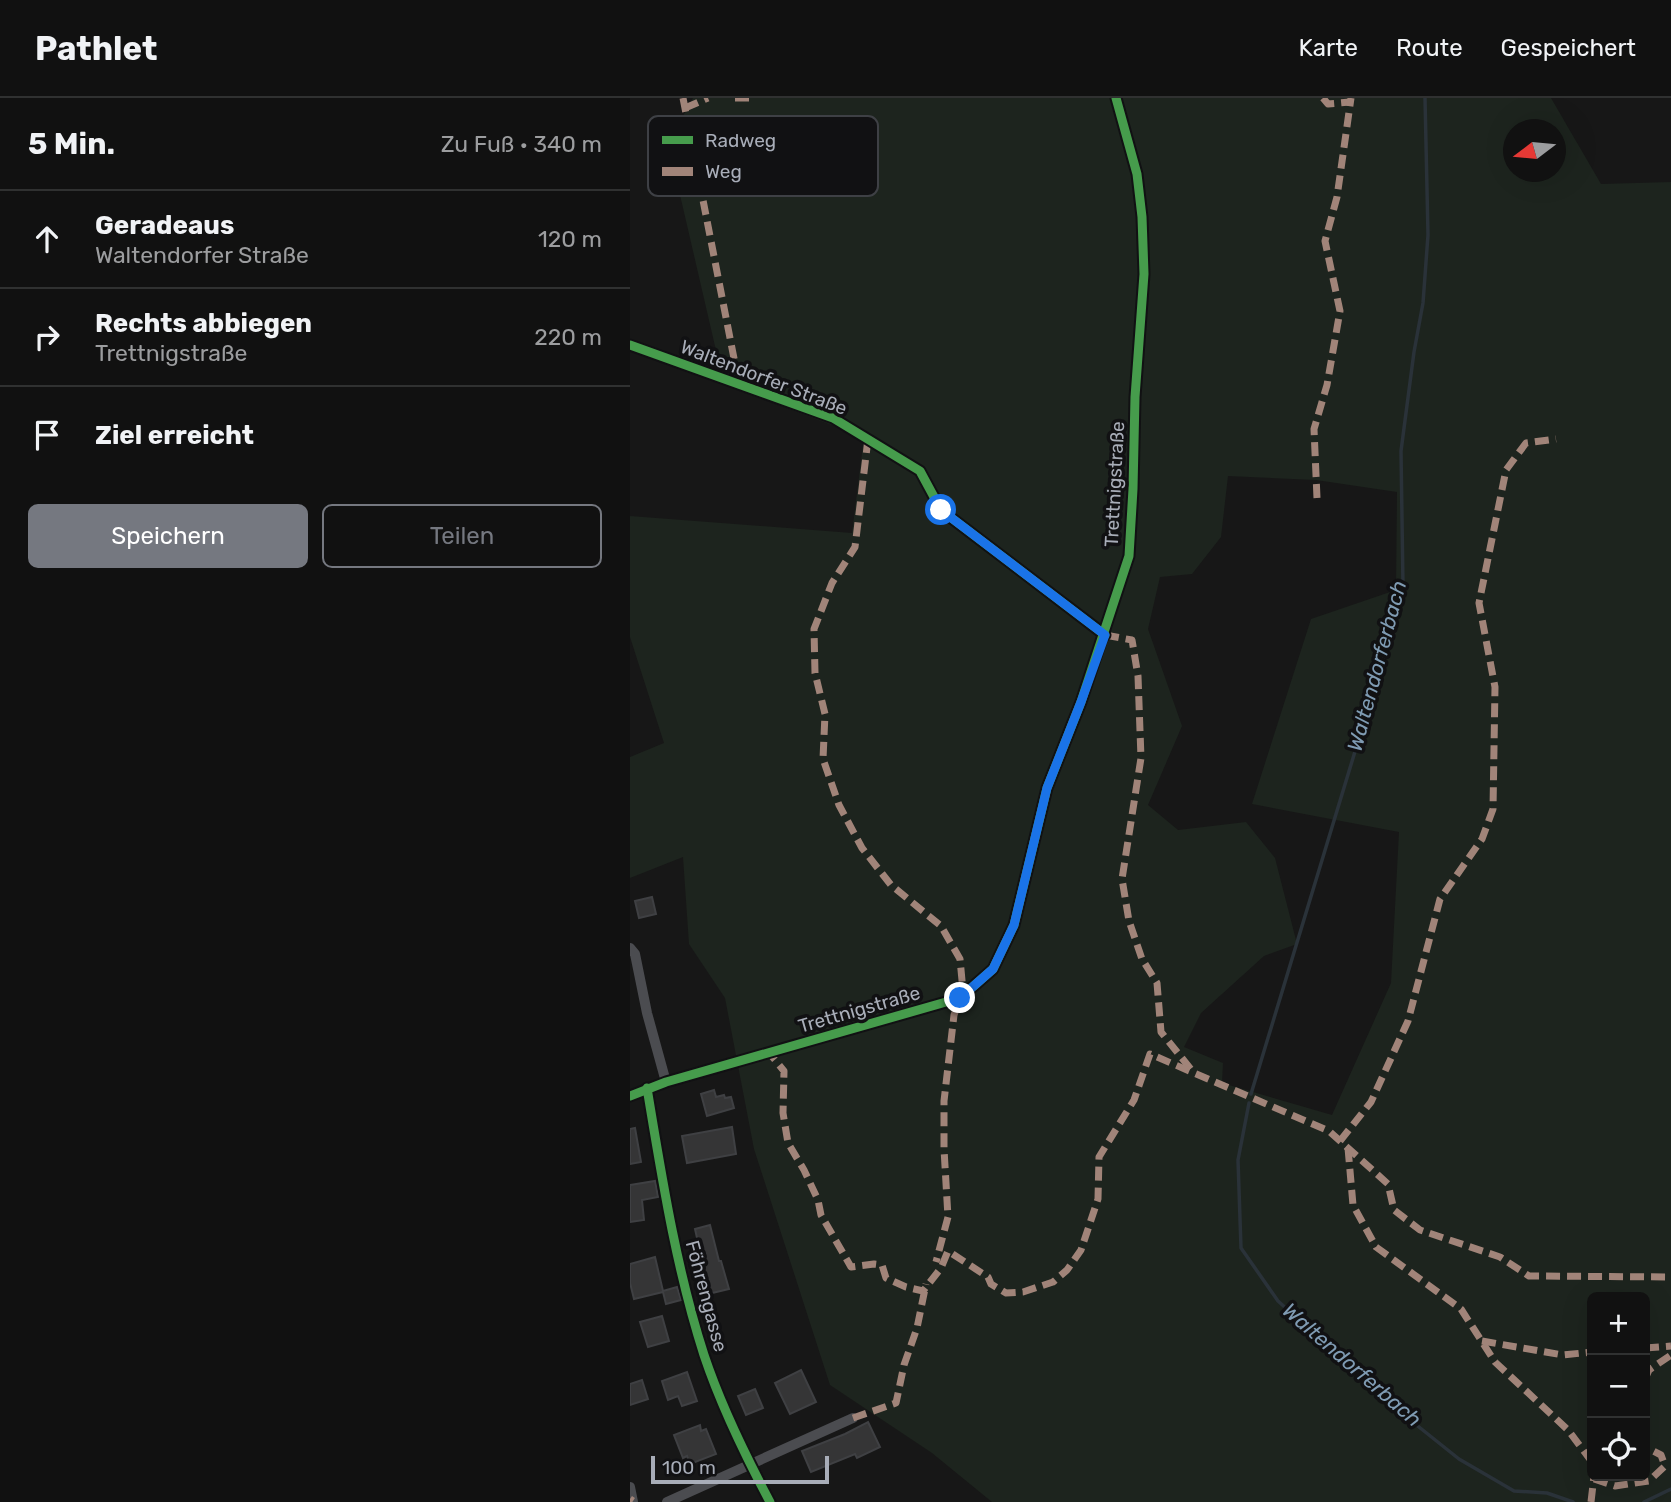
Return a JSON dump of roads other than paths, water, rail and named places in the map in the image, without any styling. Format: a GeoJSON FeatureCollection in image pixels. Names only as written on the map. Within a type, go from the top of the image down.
{"type":"FeatureCollection","features":[{"type":"Feature","properties":{"kind":"street","name":"Trettnigstraße"},"geometry":{"type":"LineString","coordinates":[[630,1096],[666,1082],[960,998],[993,969],[1014,925],[1047,788],[1105,635],[1129,556],[1135,397],[1144,274],[1137,174],[1116,98]]}},
{"type":"Feature","properties":{"kind":"street","name":"Waltendorfer Straße"},"geometry":{"type":"LineString","coordinates":[[630,345],[833,418],[920,471],[941,510],[1105,635]]}},
{"type":"Feature","properties":{"kind":"street"},"geometry":{"type":"LineString","coordinates":[[630,948],[635,954],[647,1013],[666,1082]]}},
{"type":"Feature","properties":{"kind":"street","name":"Föhrengasse"},"geometry":{"type":"LineString","coordinates":[[647,1088],[667,1207],[696,1330],[717,1390],[770,1502]]}},
{"type":"Feature","properties":{"kind":"street"},"geometry":{"type":"LineString","coordinates":[[667,1502],[853,1418]]}},
{"type":"Feature","properties":{"kind":"street"},"geometry":{"type":"LineString","coordinates":[[630,1487],[633,1502]]}},
{"type":"Feature","properties":{"kind":"waterway","name":"Waltendorferbach"},"geometry":{"type":"LineString","coordinates":[[1251,1094],[1403,586],[1401,451],[1423,303],[1428,235],[1425,98]]}},
{"type":"Feature","properties":{"kind":"waterway","name":"Waltendorferbach"},"geometry":{"type":"LineString","coordinates":[[1249,1103],[1238,1160],[1241,1248],[1278,1301],[1368,1377],[1414,1423],[1459,1459],[1514,1491],[1547,1493],[1573,1502]]}},
{"type":"Feature","properties":{"kind":"waterway","name":"Waltendorferbach"},"geometry":{"type":"LineString","coordinates":[[1644,1502],[1671,1489]]}}]}
